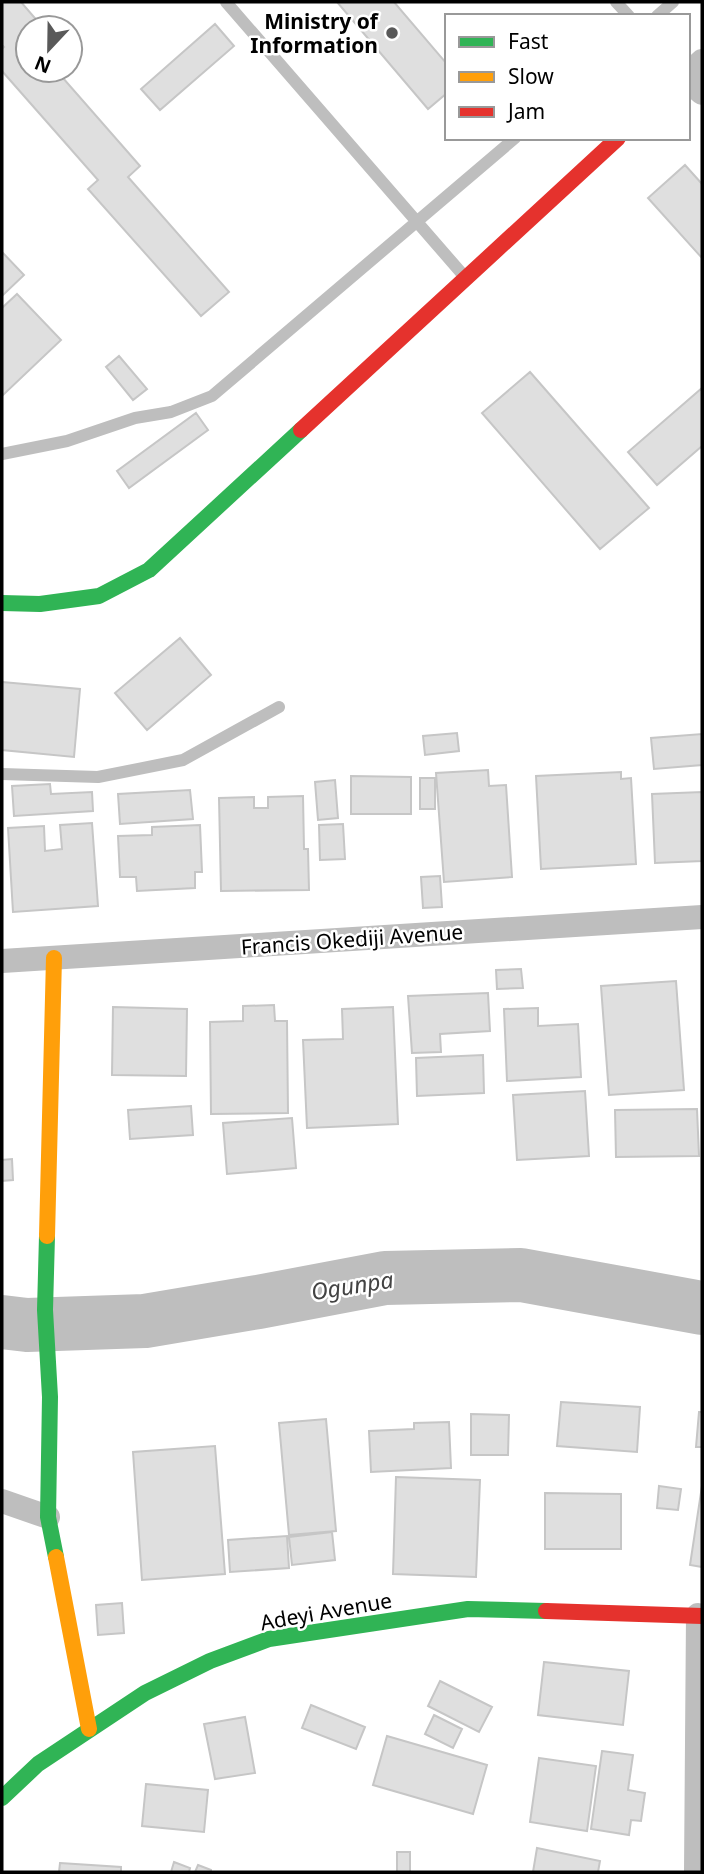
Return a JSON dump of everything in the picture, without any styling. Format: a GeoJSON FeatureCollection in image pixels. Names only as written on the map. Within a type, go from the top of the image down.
{"type":"FeatureCollection","features":[{"type":"Feature","properties":{"kind":"street"},"geometry":{"type":"LineString","coordinates":[[2,603],[40,604],[99,596],[149,570],[616,140]]}},
{"type":"Feature","properties":{"kind":"street","name":"Francis Okediji Avenue"},"geometry":{"type":"LineString","coordinates":[[2,961],[702,917]]}},
{"type":"Feature","properties":{"kind":"street"},"geometry":{"type":"LineString","coordinates":[[54,958],[45,1310],[50,1397],[48,1517],[89,1729]]}},
{"type":"Feature","properties":{"kind":"street"},"geometry":{"type":"LineString","coordinates":[[2,1501],[48,1517]]}},
{"type":"Feature","properties":{"kind":"street","name":"Adeyi Avenue"},"geometry":{"type":"LineString","coordinates":[[2,1798],[38,1764],[145,1693],[209,1661],[269,1639],[468,1609],[700,1615]]}},
{"type":"Feature","properties":{"kind":"street"},"geometry":{"type":"LineString","coordinates":[[696,1872],[700,1615]]}},
{"type":"Feature","properties":{"kind":"lane"},"geometry":{"type":"LineString","coordinates":[[226,2],[466,279]]}},
{"type":"Feature","properties":{"kind":"lane"},"geometry":{"type":"LineString","coordinates":[[659,14],[673,2]]}},
{"type":"Feature","properties":{"kind":"lane"},"geometry":{"type":"LineString","coordinates":[[2,454],[67,441],[135,418],[171,412],[212,396],[513,140]]}},
{"type":"Feature","properties":{"kind":"lane"},"geometry":{"type":"LineString","coordinates":[[2,774],[98,777],[183,760],[279,707]]}},
{"type":"Feature","properties":{"kind":"building"},"geometry":{"type":"Polygon","coordinates":[[[2,2],[21,2],[31,14],[14,14],[14,84],[68,84],[140,166],[128,177],[229,292],[201,316],[88,189],[98,180],[2,71],[2,2]]]}},
{"type":"Feature","properties":{"kind":"building","name":"Ministry of Information"},"geometry":{"type":"Polygon","coordinates":[[[337,2],[394,2],[445,62],[445,95],[428,109],[337,2]]]}},
{"type":"Feature","properties":{"kind":"building"},"geometry":{"type":"Polygon","coordinates":[[[215,24],[234,46],[160,110],[141,89],[215,24]]]}},
{"type":"Feature","properties":{"kind":"building"},"geometry":{"type":"Polygon","coordinates":[[[685,165],[702,184],[702,258],[648,198],[685,165]]]}},
{"type":"Feature","properties":{"kind":"building"},"geometry":{"type":"Polygon","coordinates":[[[2,252],[24,275],[2,296],[2,252]]]}},
{"type":"Feature","properties":{"kind":"building"},"geometry":{"type":"Polygon","coordinates":[[[17,294],[61,340],[2,396],[2,308],[17,294]]]}},
{"type":"Feature","properties":{"kind":"building"},"geometry":{"type":"Polygon","coordinates":[[[119,356],[147,389],[133,400],[106,367],[119,356]]]}},
{"type":"Feature","properties":{"kind":"building"},"geometry":{"type":"Polygon","coordinates":[[[530,372],[649,508],[600,549],[482,413],[530,372]]]}},
{"type":"Feature","properties":{"kind":"building"},"geometry":{"type":"Polygon","coordinates":[[[702,388],[702,446],[657,485],[628,452],[702,388]]]}},
{"type":"Feature","properties":{"kind":"building"},"geometry":{"type":"Polygon","coordinates":[[[196,413],[208,430],[129,488],[117,471],[196,413]]]}},
{"type":"Feature","properties":{"kind":"building"},"geometry":{"type":"Polygon","coordinates":[[[180,638],[211,675],[147,730],[115,693],[180,638]]]}},
{"type":"Feature","properties":{"kind":"building"},"geometry":{"type":"Polygon","coordinates":[[[2,682],[80,689],[74,757],[2,750],[2,682]]]}},
{"type":"Feature","properties":{"kind":"building"},"geometry":{"type":"Polygon","coordinates":[[[457,733],[459,751],[425,755],[423,736],[457,733]]]}},
{"type":"Feature","properties":{"kind":"building"},"geometry":{"type":"Polygon","coordinates":[[[702,734],[702,765],[654,769],[651,738],[702,734]]]}},
{"type":"Feature","properties":{"kind":"building"},"geometry":{"type":"Polygon","coordinates":[[[488,770],[489,786],[506,785],[512,877],[444,882],[436,773],[488,770]]]}},
{"type":"Feature","properties":{"kind":"building"},"geometry":{"type":"Polygon","coordinates":[[[621,772],[621,779],[631,778],[636,864],[541,869],[536,776],[621,772]]]}},
{"type":"Feature","properties":{"kind":"building"},"geometry":{"type":"Polygon","coordinates":[[[351,776],[411,777],[411,814],[351,814],[351,776]]]}},
{"type":"Feature","properties":{"kind":"building"},"geometry":{"type":"Polygon","coordinates":[[[420,778],[435,778],[435,809],[420,809],[420,778]]]}},
{"type":"Feature","properties":{"kind":"building"},"geometry":{"type":"Polygon","coordinates":[[[335,780],[338,818],[318,820],[315,782],[335,780]]]}},
{"type":"Feature","properties":{"kind":"building"},"geometry":{"type":"Polygon","coordinates":[[[50,784],[51,794],[92,792],[93,811],[14,816],[12,786],[50,784]]]}},
{"type":"Feature","properties":{"kind":"building"},"geometry":{"type":"Polygon","coordinates":[[[190,790],[193,819],[120,824],[118,794],[190,790]]]}},
{"type":"Feature","properties":{"kind":"building"},"geometry":{"type":"Polygon","coordinates":[[[702,792],[702,861],[655,863],[652,794],[702,792]]]}},
{"type":"Feature","properties":{"kind":"building"},"geometry":{"type":"Polygon","coordinates":[[[303,796],[304,849],[308,849],[309,890],[221,891],[219,798],[254,797],[254,808],[268,808],[268,797],[303,796]]]}},
{"type":"Feature","properties":{"kind":"building"},"geometry":{"type":"Polygon","coordinates":[[[92,823],[98,906],[13,912],[8,828],[44,826],[45,851],[62,849],[60,825],[92,823]]]}},
{"type":"Feature","properties":{"kind":"building"},"geometry":{"type":"Polygon","coordinates":[[[343,824],[345,859],[320,860],[319,825],[343,824]]]}},
{"type":"Feature","properties":{"kind":"building"},"geometry":{"type":"Polygon","coordinates":[[[200,825],[202,872],[195,872],[195,888],[137,891],[136,877],[120,877],[118,836],[152,835],[152,827],[200,825]]]}},
{"type":"Feature","properties":{"kind":"building"},"geometry":{"type":"Polygon","coordinates":[[[440,876],[442,907],[423,908],[421,877],[440,876]]]}},
{"type":"Feature","properties":{"kind":"building"},"geometry":{"type":"Polygon","coordinates":[[[521,969],[523,988],[497,989],[496,970],[521,969]]]}},
{"type":"Feature","properties":{"kind":"building"},"geometry":{"type":"Polygon","coordinates":[[[676,981],[684,1090],[609,1095],[601,986],[676,981]]]}},
{"type":"Feature","properties":{"kind":"building"},"geometry":{"type":"Polygon","coordinates":[[[488,993],[490,1031],[440,1034],[441,1052],[412,1053],[408,996],[488,993]]]}},
{"type":"Feature","properties":{"kind":"building"},"geometry":{"type":"Polygon","coordinates":[[[274,1005],[275,1021],[287,1021],[288,1113],[211,1114],[210,1022],[243,1021],[243,1006],[274,1005]]]}},
{"type":"Feature","properties":{"kind":"building"},"geometry":{"type":"Polygon","coordinates":[[[113,1007],[187,1009],[186,1076],[112,1075],[113,1007]]]}},
{"type":"Feature","properties":{"kind":"building"},"geometry":{"type":"Polygon","coordinates":[[[393,1007],[398,1124],[307,1128],[303,1040],[343,1039],[342,1009],[393,1007]]]}},
{"type":"Feature","properties":{"kind":"building"},"geometry":{"type":"Polygon","coordinates":[[[538,1008],[538,1026],[578,1024],[581,1077],[507,1081],[504,1009],[538,1008]]]}},
{"type":"Feature","properties":{"kind":"building"},"geometry":{"type":"Polygon","coordinates":[[[483,1055],[484,1093],[417,1096],[416,1058],[483,1055]]]}},
{"type":"Feature","properties":{"kind":"building"},"geometry":{"type":"Polygon","coordinates":[[[585,1091],[589,1156],[517,1160],[513,1095],[585,1091]]]}},
{"type":"Feature","properties":{"kind":"building"},"geometry":{"type":"Polygon","coordinates":[[[191,1106],[193,1135],[130,1139],[128,1110],[191,1106]]]}},
{"type":"Feature","properties":{"kind":"building"},"geometry":{"type":"Polygon","coordinates":[[[697,1109],[699,1156],[616,1157],[615,1110],[697,1109]]]}},
{"type":"Feature","properties":{"kind":"building"},"geometry":{"type":"Polygon","coordinates":[[[292,1118],[296,1168],[227,1174],[223,1123],[292,1118]]]}},
{"type":"Feature","properties":{"kind":"building"},"geometry":{"type":"Polygon","coordinates":[[[12,1159],[13,1180],[2,1181],[2,1160],[12,1159]]]}},
{"type":"Feature","properties":{"kind":"building"},"geometry":{"type":"Polygon","coordinates":[[[561,1402],[640,1407],[637,1452],[557,1446],[561,1402]]]}},
{"type":"Feature","properties":{"kind":"building"},"geometry":{"type":"Polygon","coordinates":[[[699,1412],[702,1412],[702,1447],[696,1447],[699,1412]]]}},
{"type":"Feature","properties":{"kind":"building"},"geometry":{"type":"Polygon","coordinates":[[[471,1414],[509,1415],[508,1455],[471,1455],[471,1414]]]}},
{"type":"Feature","properties":{"kind":"building"},"geometry":{"type":"Polygon","coordinates":[[[326,1419],[336,1531],[289,1535],[279,1423],[326,1419]]]}},
{"type":"Feature","properties":{"kind":"building"},"geometry":{"type":"Polygon","coordinates":[[[449,1422],[451,1468],[371,1472],[369,1431],[414,1429],[414,1423],[449,1422]]]}},
{"type":"Feature","properties":{"kind":"building"},"geometry":{"type":"Polygon","coordinates":[[[215,1446],[225,1574],[142,1580],[133,1452],[215,1446]]]}},
{"type":"Feature","properties":{"kind":"building"},"geometry":{"type":"Polygon","coordinates":[[[396,1477],[480,1480],[476,1577],[393,1574],[396,1477]]]}},
{"type":"Feature","properties":{"kind":"building"},"geometry":{"type":"Polygon","coordinates":[[[659,1486],[681,1489],[678,1510],[657,1508],[659,1486]]]}},
{"type":"Feature","properties":{"kind":"building"},"geometry":{"type":"Polygon","coordinates":[[[702,1486],[702,1567],[690,1565],[702,1486]]]}},
{"type":"Feature","properties":{"kind":"building"},"geometry":{"type":"Polygon","coordinates":[[[545,1493],[621,1494],[621,1549],[545,1549],[545,1493]]]}},
{"type":"Feature","properties":{"kind":"building"},"geometry":{"type":"Polygon","coordinates":[[[332,1532],[335,1560],[292,1565],[289,1537],[332,1532]]]}},
{"type":"Feature","properties":{"kind":"building"},"geometry":{"type":"Polygon","coordinates":[[[287,1536],[289,1568],[230,1572],[228,1540],[287,1536]]]}},
{"type":"Feature","properties":{"kind":"building"},"geometry":{"type":"Polygon","coordinates":[[[122,1603],[124,1633],[98,1635],[96,1605],[122,1603]]]}},
{"type":"Feature","properties":{"kind":"building"},"geometry":{"type":"Polygon","coordinates":[[[544,1662],[629,1671],[623,1725],[538,1715],[544,1662]]]}},
{"type":"Feature","properties":{"kind":"building"},"geometry":{"type":"Polygon","coordinates":[[[440,1681],[492,1707],[479,1732],[428,1706],[440,1681]]]}},
{"type":"Feature","properties":{"kind":"building"},"geometry":{"type":"Polygon","coordinates":[[[311,1705],[365,1727],[356,1749],[302,1728],[311,1705]]]}},
{"type":"Feature","properties":{"kind":"building"},"geometry":{"type":"Polygon","coordinates":[[[434,1715],[462,1729],[453,1748],[425,1734],[434,1715]]]}},
{"type":"Feature","properties":{"kind":"building"},"geometry":{"type":"Polygon","coordinates":[[[245,1717],[255,1773],[215,1779],[204,1724],[245,1717]]]}},
{"type":"Feature","properties":{"kind":"building"},"geometry":{"type":"Polygon","coordinates":[[[387,1736],[487,1765],[473,1814],[373,1785],[387,1736]]]}},
{"type":"Feature","properties":{"kind":"building"},"geometry":{"type":"Polygon","coordinates":[[[602,1751],[633,1755],[628,1790],[645,1793],[641,1821],[631,1820],[629,1835],[591,1829],[602,1751]]]}},
{"type":"Feature","properties":{"kind":"building"},"geometry":{"type":"Polygon","coordinates":[[[539,1758],[596,1766],[587,1831],[530,1822],[539,1758]]]}},
{"type":"Feature","properties":{"kind":"building"},"geometry":{"type":"Polygon","coordinates":[[[146,1784],[208,1790],[204,1832],[142,1826],[146,1784]]]}},
{"type":"Feature","properties":{"kind":"building"},"geometry":{"type":"Polygon","coordinates":[[[537,1848],[600,1861],[598,1872],[533,1872],[537,1848]]]}},
{"type":"Feature","properties":{"kind":"building"},"geometry":{"type":"Polygon","coordinates":[[[397,1852],[410,1852],[410,1872],[397,1872],[397,1852]]]}},
{"type":"Feature","properties":{"kind":"building"},"geometry":{"type":"Polygon","coordinates":[[[174,1862],[190,1868],[189,1872],[171,1872],[174,1862]]]}},
{"type":"Feature","properties":{"kind":"building"},"geometry":{"type":"Polygon","coordinates":[[[60,1863],[121,1867],[121,1872],[59,1872],[60,1863]]]}},
{"type":"Feature","properties":{"kind":"building"},"geometry":{"type":"Polygon","coordinates":[[[198,1865],[211,1870],[211,1872],[195,1872],[198,1865]]]}},
{"type":"Feature","properties":{"kind":"waterway","name":"Ogunpa"},"geometry":{"type":"LineString","coordinates":[[2,1322],[27,1325],[145,1321],[385,1278],[521,1275],[702,1308]]}},
{"type":"Feature","properties":{"kind":"traffic: fast"},"geometry":{"type":"LineString","coordinates":[[2,603],[40,604],[99,596],[149,570],[301,430]]}},
{"type":"Feature","properties":{"kind":"traffic: fast"},"geometry":{"type":"LineString","coordinates":[[47,1236],[45,1310],[50,1397],[48,1517],[56,1557]]}},
{"type":"Feature","properties":{"kind":"traffic: fast"},"geometry":{"type":"LineString","coordinates":[[2,1798],[38,1764],[145,1693],[210,1661],[269,1639],[468,1609],[546,1611]]}},
{"type":"Feature","properties":{"kind":"traffic: slow"},"geometry":{"type":"LineString","coordinates":[[47,1236],[54,958]]}},
{"type":"Feature","properties":{"kind":"traffic: slow"},"geometry":{"type":"LineString","coordinates":[[56,1557],[89,1729]]}},
{"type":"Feature","properties":{"kind":"traffic: jam"},"geometry":{"type":"LineString","coordinates":[[301,430],[616,140]]}},
{"type":"Feature","properties":{"kind":"traffic: jam"},"geometry":{"type":"LineString","coordinates":[[546,1611],[702,1616]]}},
{"type":"Feature","properties":{"kind":"place","name":"Ministry of Information"},"geometry":{"type":"Point","coordinates":[392,33]}}]}
